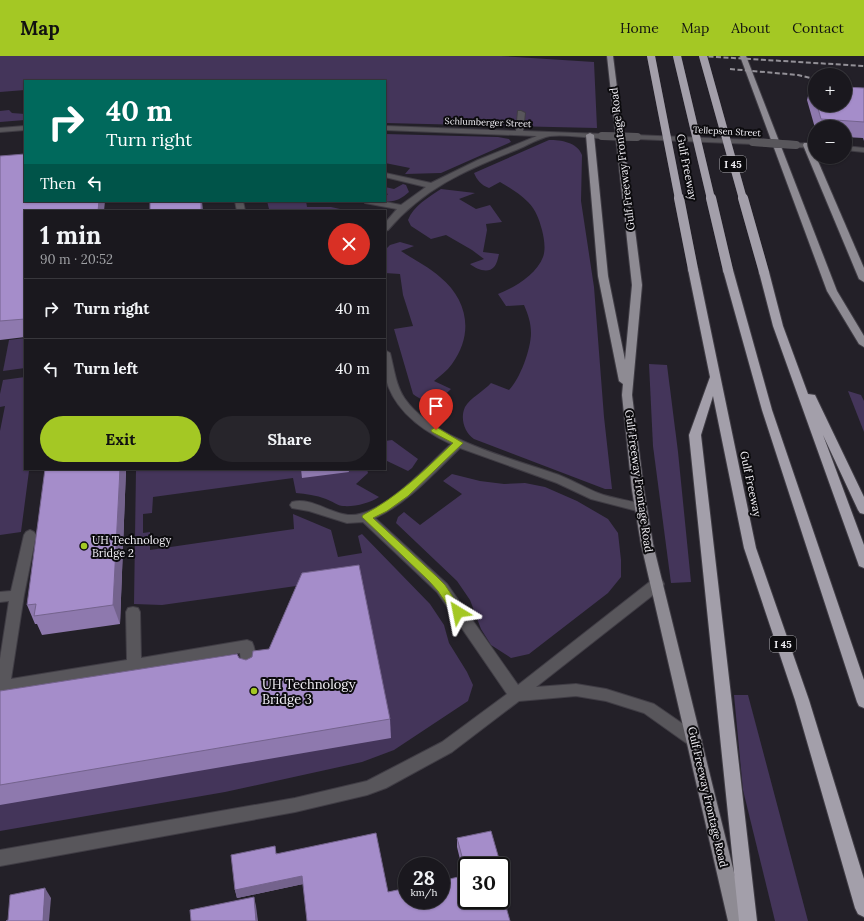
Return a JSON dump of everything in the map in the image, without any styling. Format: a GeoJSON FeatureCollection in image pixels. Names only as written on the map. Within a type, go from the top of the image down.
{"type":"FeatureCollection","features":[{"type":"Feature","properties":{"kind":"highway","name":"Gulf Freeway"},"geometry":{"type":"LineString","coordinates":[[650,56],[750,548],[802,700],[864,908]]}},
{"type":"Feature","properties":{"kind":"highway","name":"Gulf Freeway"},"geometry":{"type":"LineString","coordinates":[[677,56],[728,270],[767,410],[864,702]]}},
{"type":"Feature","properties":{"kind":"highway","name":"I 45"},"geometry":{"type":"LineString","coordinates":[[703,56],[778,326],[864,563]]}},
{"type":"Feature","properties":{"kind":"highway"},"geometry":{"type":"LineString","coordinates":[[778,326],[864,510]]}},
{"type":"Feature","properties":{"kind":"highway"},"geometry":{"type":"LineString","coordinates":[[714,376],[695,435],[748,921]]}},
{"type":"Feature","properties":{"kind":"main road","name":"Gulf Freeway Frontage Road"},"geometry":{"type":"LineString","coordinates":[[610,56],[637,286],[627,395],[641,508],[647,544],[737,921]]}},
{"type":"Feature","properties":{"kind":"main road"},"geometry":{"type":"LineString","coordinates":[[743,56],[832,291],[864,344]]}},
{"type":"Feature","properties":{"kind":"main road"},"geometry":{"type":"LineString","coordinates":[[590,135],[603,276],[627,395]]}},
{"type":"Feature","properties":{"kind":"main road"},"geometry":{"type":"LineString","coordinates":[[818,164],[864,279]]}},
{"type":"Feature","properties":{"kind":"street"},"geometry":{"type":"LineString","coordinates":[[519,132],[521,113]]}},
{"type":"Feature","properties":{"kind":"street"},"geometry":{"type":"LineString","coordinates":[[0,130],[24,128]]}},
{"type":"Feature","properties":{"kind":"street","name":"Schlumberger Street"},"geometry":{"type":"LineString","coordinates":[[386,128],[590,135]]}},
{"type":"Feature","properties":{"kind":"street"},"geometry":{"type":"LineString","coordinates":[[386,227],[395,214],[412,199],[446,177],[549,134]]}},
{"type":"Feature","properties":{"kind":"street","name":"Tellepsen Street"},"geometry":{"type":"LineString","coordinates":[[590,135],[808,146]]}},
{"type":"Feature","properties":{"kind":"street"},"geometry":{"type":"LineString","coordinates":[[852,149],[863,151]]}},
{"type":"Feature","properties":{"kind":"street"},"geometry":{"type":"LineString","coordinates":[[386,175],[432,186]]}},
{"type":"Feature","properties":{"kind":"street"},"geometry":{"type":"LineString","coordinates":[[373,202],[402,208]]}},
{"type":"Feature","properties":{"kind":"street"},"geometry":{"type":"LineString","coordinates":[[386,356],[400,401],[428,425],[459,443],[517,466],[562,481],[600,498],[641,508]]}},
{"type":"Feature","properties":{"kind":"street"},"geometry":{"type":"LineString","coordinates":[[296,505],[310,507],[347,519],[366,517],[384,509],[404,494],[459,443]]}},
{"type":"Feature","properties":{"kind":"street"},"geometry":{"type":"LineString","coordinates":[[366,517],[442,588],[516,696]]}},
{"type":"Feature","properties":{"kind":"street"},"geometry":{"type":"LineString","coordinates":[[30,535],[17,595],[3,686],[247,646],[249,672]]}},
{"type":"Feature","properties":{"kind":"street"},"geometry":{"type":"LineString","coordinates":[[0,858],[295,805],[367,788],[447,747],[516,696],[657,584]]}},
{"type":"Feature","properties":{"kind":"street"},"geometry":{"type":"LineString","coordinates":[[0,597],[17,595]]}},
{"type":"Feature","properties":{"kind":"street"},"geometry":{"type":"LineString","coordinates":[[133,612],[134,665]]}},
{"type":"Feature","properties":{"kind":"street"},"geometry":{"type":"LineString","coordinates":[[516,696],[576,690],[606,695],[649,708],[694,740]]}},
{"type":"Feature","properties":{"kind":"shaded area"},"geometry":{"type":"Polygon","coordinates":[[[0,56],[501,56],[594,62],[597,128],[386,123],[386,80],[24,80],[24,90],[0,92],[0,56]]]}},
{"type":"Feature","properties":{"kind":"shaded area"},"geometry":{"type":"Polygon","coordinates":[[[9,110],[12,113],[24,114],[24,120],[0,122],[0,111],[9,110]]]}},
{"type":"Feature","properties":{"kind":"shaded area"},"geometry":{"type":"Polygon","coordinates":[[[386,134],[498,137],[509,139],[511,142],[441,173],[405,174],[410,168],[386,163],[386,134]]]}},
{"type":"Feature","properties":{"kind":"shaded area"},"geometry":{"type":"Polygon","coordinates":[[[549,140],[563,141],[573,145],[582,155],[581,201],[594,287],[604,417],[612,489],[605,489],[474,439],[465,429],[463,420],[465,407],[467,404],[491,383],[509,390],[521,371],[531,340],[529,319],[524,305],[506,306],[498,294],[518,284],[530,275],[540,263],[544,251],[544,240],[541,226],[531,205],[525,199],[500,182],[489,188],[486,187],[476,178],[474,173],[549,140]]]}},
{"type":"Feature","properties":{"kind":"shaded area"},"geometry":{"type":"Polygon","coordinates":[[[403,184],[406,185],[409,192],[397,200],[386,201],[386,196],[388,194],[386,193],[386,187],[394,189],[403,184]]]}},
{"type":"Feature","properties":{"kind":"shaded area"},"geometry":{"type":"Polygon","coordinates":[[[441,189],[475,193],[459,199],[476,209],[490,205],[502,222],[486,224],[487,230],[483,252],[499,254],[496,264],[491,269],[482,270],[475,268],[470,264],[484,259],[472,250],[446,235],[431,239],[411,226],[408,220],[414,210],[422,202],[441,189]]]}},
{"type":"Feature","properties":{"kind":"shaded area"},"geometry":{"type":"Polygon","coordinates":[[[267,202],[306,202],[307,207],[331,207],[344,210],[265,210],[269,209],[267,202]]]}},
{"type":"Feature","properties":{"kind":"shaded area"},"geometry":{"type":"Polygon","coordinates":[[[400,242],[414,246],[401,251],[440,277],[457,296],[462,307],[465,318],[465,329],[459,353],[450,367],[434,381],[451,389],[438,399],[428,401],[418,398],[413,394],[394,329],[413,326],[403,295],[400,274],[386,273],[386,249],[390,245],[400,242]]]}},
{"type":"Feature","properties":{"kind":"shaded area"},"geometry":{"type":"Polygon","coordinates":[[[24,338],[24,368],[3,371],[9,340],[24,338]]]}},
{"type":"Feature","properties":{"kind":"shaded area"},"geometry":{"type":"Polygon","coordinates":[[[649,364],[667,365],[678,452],[691,582],[671,583],[653,446],[649,364]]]}},
{"type":"Feature","properties":{"kind":"shaded area"},"geometry":{"type":"Polygon","coordinates":[[[24,377],[24,470],[40,470],[29,471],[21,532],[0,535],[0,431],[5,406],[0,407],[0,394],[3,380],[24,377]]]}},
{"type":"Feature","properties":{"kind":"shaded area"},"geometry":{"type":"Polygon","coordinates":[[[848,391],[861,395],[864,401],[864,432],[848,391]]]}},
{"type":"Feature","properties":{"kind":"shaded area"},"geometry":{"type":"Polygon","coordinates":[[[392,440],[418,459],[412,468],[408,471],[386,460],[386,441],[392,440]]]}},
{"type":"Feature","properties":{"kind":"shaded area"},"geometry":{"type":"Polygon","coordinates":[[[136,470],[367,470],[368,473],[356,484],[379,497],[362,504],[352,506],[341,506],[318,497],[296,493],[293,478],[153,497],[152,513],[143,514],[143,533],[150,532],[150,550],[294,529],[293,514],[331,530],[338,557],[362,553],[358,536],[362,534],[430,604],[444,625],[449,643],[467,672],[473,685],[468,701],[394,750],[362,762],[225,792],[0,831],[0,804],[387,735],[317,583],[162,605],[134,604],[136,470]]]}},
{"type":"Feature","properties":{"kind":"shaded area"},"geometry":{"type":"Polygon","coordinates":[[[452,474],[480,481],[504,484],[525,483],[545,487],[577,501],[608,519],[618,533],[621,577],[608,593],[529,654],[511,658],[491,645],[481,629],[470,600],[457,581],[396,523],[398,517],[404,512],[420,525],[462,494],[443,481],[452,474]]]}},
{"type":"Feature","properties":{"kind":"shaded area"},"geometry":{"type":"Polygon","coordinates":[[[734,695],[748,695],[808,921],[775,921],[743,790],[734,695]]]}},
{"type":"Feature","properties":{"kind":"building"},"geometry":{"type":"Polygon","coordinates":[[[852,87],[864,88],[864,122],[821,119],[819,112],[852,112],[852,87]]]}},
{"type":"Feature","properties":{"kind":"building"},"geometry":{"type":"Polygon","coordinates":[[[24,154],[24,202],[99,202],[98,210],[24,210],[24,319],[0,321],[0,156],[24,154]]]}},
{"type":"Feature","properties":{"kind":"building"},"geometry":{"type":"Polygon","coordinates":[[[150,202],[201,202],[201,210],[150,210],[150,202]]]}},
{"type":"Feature","properties":{"kind":"building","name":"UH Technology Bridge 2"},"geometry":{"type":"Polygon","coordinates":[[[45,470],[120,470],[113,605],[34,616],[36,604],[27,605],[45,470]]]}},
{"type":"Feature","properties":{"kind":"building","name":"UH Technology Bridge 3"},"geometry":{"type":"Polygon","coordinates":[[[359,565],[390,719],[0,785],[0,691],[237,654],[239,658],[246,660],[252,657],[253,651],[269,649],[302,573],[359,565]]]}},
{"type":"Feature","properties":{"kind":"building"},"geometry":{"type":"Polygon","coordinates":[[[491,831],[498,857],[462,857],[457,838],[491,831]]]}},
{"type":"Feature","properties":{"kind":"building"},"geometry":{"type":"Polygon","coordinates":[[[376,833],[388,892],[398,890],[398,909],[450,909],[450,879],[458,877],[458,909],[507,909],[510,921],[307,921],[302,876],[235,890],[231,855],[275,846],[276,854],[376,833]]]}},
{"type":"Feature","properties":{"kind":"building"},"geometry":{"type":"Polygon","coordinates":[[[45,888],[43,921],[6,921],[8,920],[10,895],[45,888]]]}},
{"type":"Feature","properties":{"kind":"building"},"geometry":{"type":"Polygon","coordinates":[[[254,897],[256,921],[191,921],[190,910],[254,897]]]}},
{"type":"Feature","properties":{"kind":"railway"},"geometry":{"type":"LineString","coordinates":[[701,56],[864,66]]}},
{"type":"Feature","properties":{"kind":"railway"},"geometry":{"type":"LineString","coordinates":[[730,69],[798,75],[808,77]]}},
{"type":"Feature","properties":{"kind":"railway"},"geometry":{"type":"LineString","coordinates":[[852,88],[864,91]]}},
{"type":"Feature","properties":{"kind":"place","name":"UH Technology Bridge 2"},"geometry":{"type":"Point","coordinates":[84,546]}},
{"type":"Feature","properties":{"kind":"place","name":"UH Technology Bridge 3"},"geometry":{"type":"Point","coordinates":[254,691]}},
{"type":"Feature","properties":{"kind":"route"},"geometry":{"type":"LineString","coordinates":[[436,430],[459,443],[404,494],[384,509],[366,517],[442,588],[458,612]]}}]}
